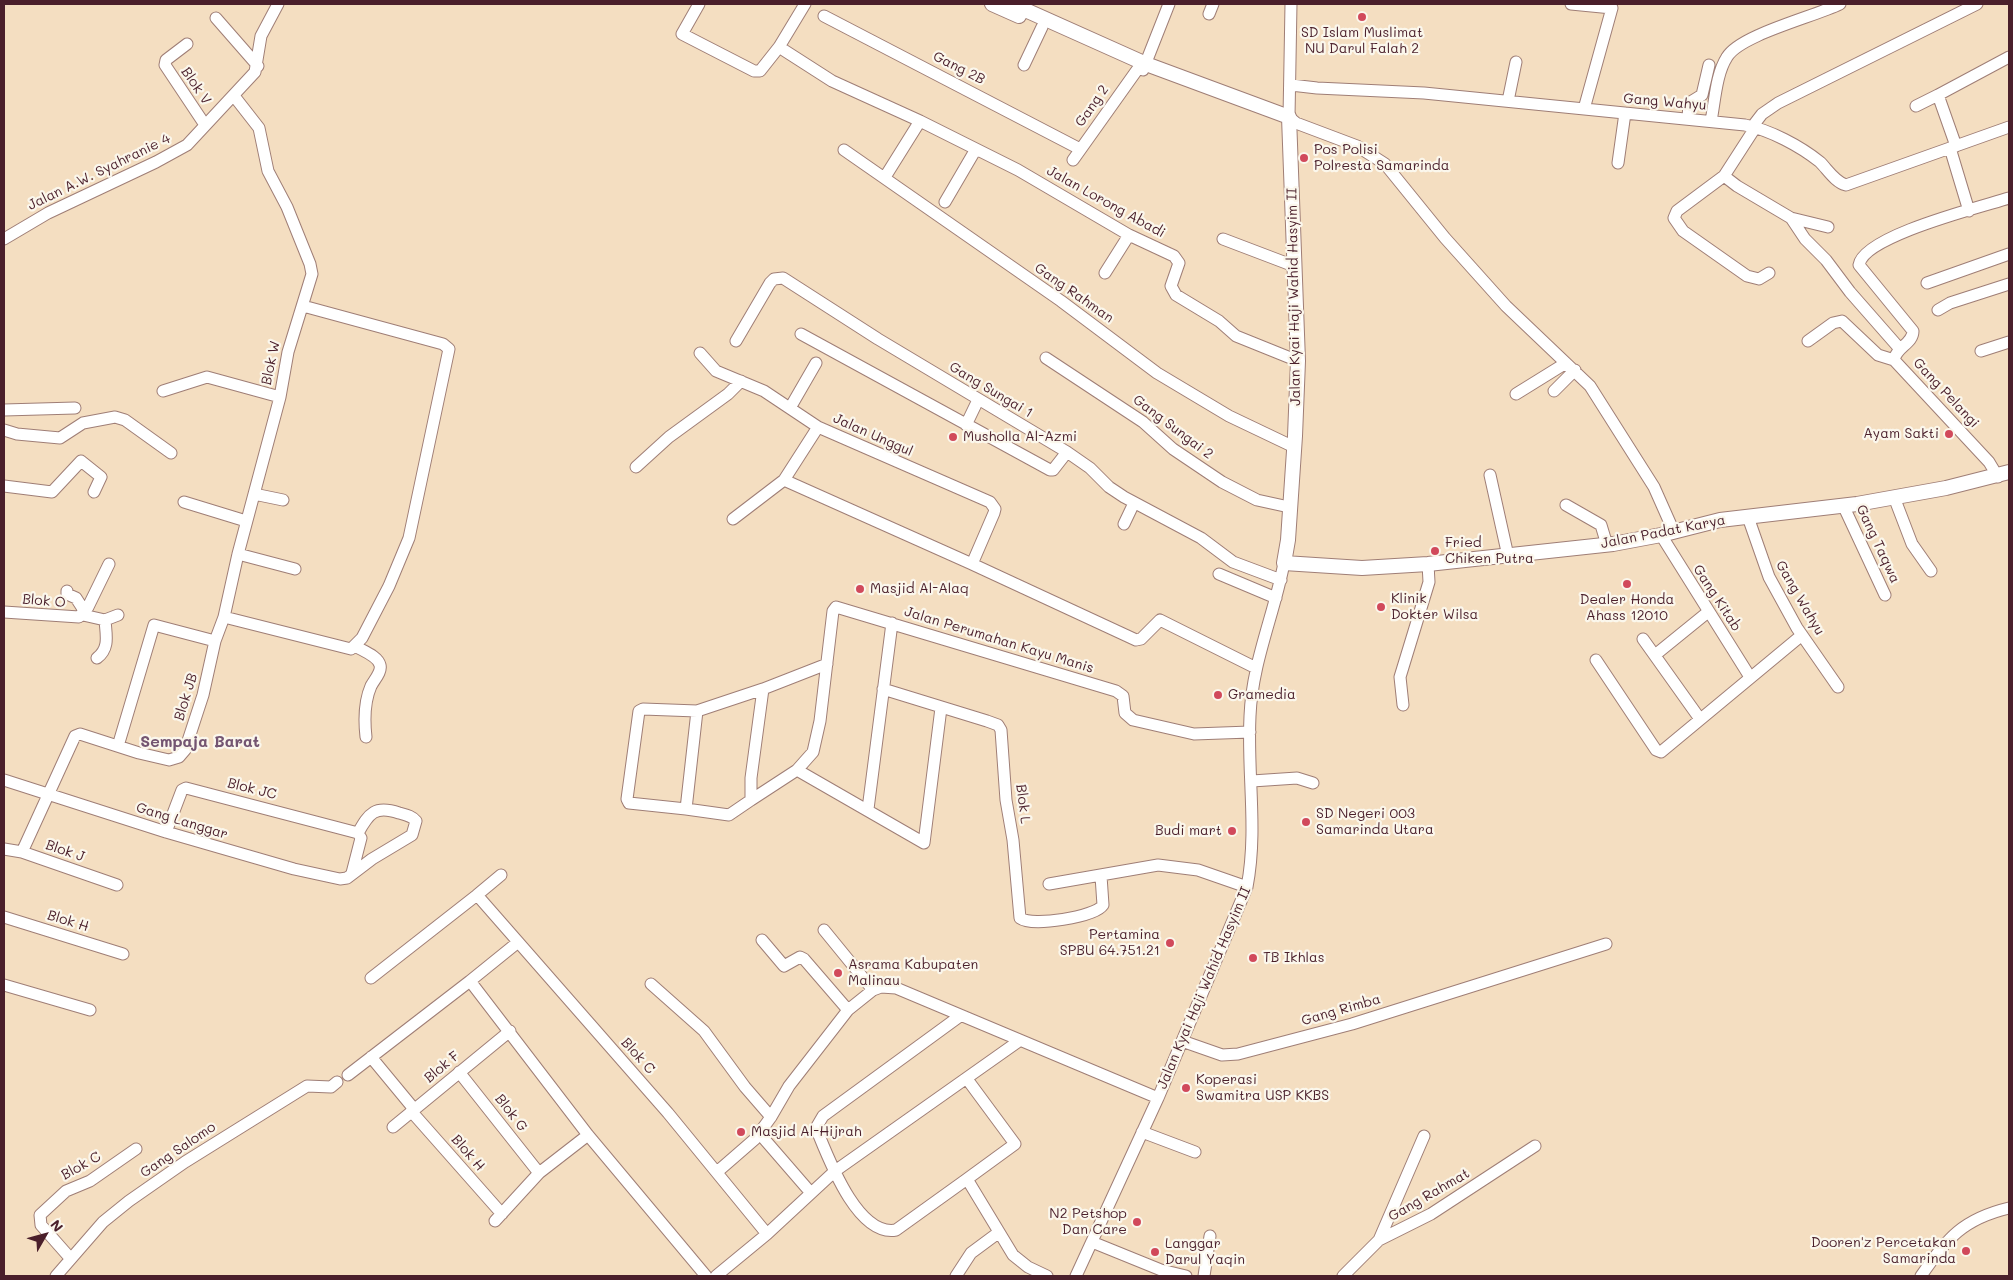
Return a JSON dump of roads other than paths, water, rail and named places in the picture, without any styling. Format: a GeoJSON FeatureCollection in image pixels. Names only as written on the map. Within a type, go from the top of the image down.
{"type":"FeatureCollection","features":[{"type":"Feature","properties":{"kind":"main road"},"geometry":{"type":"LineString","coordinates":[[992,4],[1042,28],[1142,68],[1291,122]]}},
{"type":"Feature","properties":{"kind":"main road"},"geometry":{"type":"LineString","coordinates":[[1012,4],[1142,68]]}},
{"type":"Feature","properties":{"kind":"main road","name":"Jalan Kyai Haji Wahid Hasyim II"},"geometry":{"type":"LineString","coordinates":[[1284,564],[1288,540],[1298,361],[1291,122]]}},
{"type":"Feature","properties":{"kind":"main road","name":"Jalan Padat Karya"},"geometry":{"type":"LineString","coordinates":[[1284,564],[1342,568],[1428,564],[1607,545],[1667,534],[1701,523],[1843,506],[2003,474]]}},
{"type":"Feature","properties":{"kind":"street","name":"Jalan A.W. Syahranie 4"},"geometry":{"type":"LineString","coordinates":[[4,238],[48,213],[187,145],[252,76],[258,66],[262,36],[278,4]]}},
{"type":"Feature","properties":{"kind":"street"},"geometry":{"type":"LineString","coordinates":[[699,4],[682,34],[754,71],[764,68],[805,4]]}},
{"type":"Feature","properties":{"kind":"street","name":"Gang 2"},"geometry":{"type":"LineString","coordinates":[[1073,160],[1142,68],[1169,4]]}},
{"type":"Feature","properties":{"kind":"street"},"geometry":{"type":"LineString","coordinates":[[1291,4],[1291,122]]}},
{"type":"Feature","properties":{"kind":"street"},"geometry":{"type":"LineString","coordinates":[[1571,4],[1612,6],[1584,109]]}},
{"type":"Feature","properties":{"kind":"street"},"geometry":{"type":"LineString","coordinates":[[1711,121],[1722,70],[1727,57],[1732,51],[1750,38],[1822,13],[1840,4]]}},
{"type":"Feature","properties":{"kind":"street"},"geometry":{"type":"LineString","coordinates":[[1769,273],[1759,279],[1747,276],[1683,230],[1674,218],[1677,211],[1724,176],[1762,114],[1778,103],[1977,4]]}},
{"type":"Feature","properties":{"kind":"street","name":"Gang 2B"},"geometry":{"type":"LineString","coordinates":[[824,16],[1080,149]]}},
{"type":"Feature","properties":{"kind":"street"},"geometry":{"type":"LineString","coordinates":[[216,18],[258,66]]}},
{"type":"Feature","properties":{"kind":"street"},"geometry":{"type":"LineString","coordinates":[[1024,65],[1042,28]]}},
{"type":"Feature","properties":{"kind":"street","name":"Blok V"},"geometry":{"type":"LineString","coordinates":[[187,44],[166,60],[165,65],[205,125]]}},
{"type":"Feature","properties":{"kind":"street","name":"Jalan Lorong Abadi"},"geometry":{"type":"LineString","coordinates":[[779,46],[832,80],[920,120],[976,149],[1130,235],[1177,259],[1178,263],[1171,286],[1176,295],[1218,321],[1236,336],[1298,361]]}},
{"type":"Feature","properties":{"kind":"street"},"geometry":{"type":"LineString","coordinates":[[1916,106],[2009,58]]}},
{"type":"Feature","properties":{"kind":"street"},"geometry":{"type":"LineString","coordinates":[[1508,101],[1516,62]]}},
{"type":"Feature","properties":{"kind":"street"},"geometry":{"type":"LineString","coordinates":[[1688,119],[1689,103],[1699,99],[1704,90],[1709,65]]}},
{"type":"Feature","properties":{"kind":"street","name":"Gang Wahyu"},"geometry":{"type":"LineString","coordinates":[[1291,85],[1508,101],[1711,121],[1753,127],[1794,145],[1809,154],[1837,180],[1846,185],[2009,127]]}},
{"type":"Feature","properties":{"kind":"street"},"geometry":{"type":"LineString","coordinates":[[1938,95],[1970,211],[2009,198]]}},
{"type":"Feature","properties":{"kind":"street","name":"Blok W"},"geometry":{"type":"LineString","coordinates":[[215,645],[224,617],[246,521],[280,397],[288,352],[310,284],[310,264],[287,206],[268,171],[258,128],[234,96]]}},
{"type":"Feature","properties":{"kind":"street"},"geometry":{"type":"LineString","coordinates":[[1618,163],[1625,113]]}},
{"type":"Feature","properties":{"kind":"street"},"geometry":{"type":"LineString","coordinates":[[885,178],[920,120]]}},
{"type":"Feature","properties":{"kind":"street","name":"Gang Kitab"},"geometry":{"type":"LineString","coordinates":[[1291,122],[1357,146],[1385,164],[1433,224],[1506,306],[1596,393],[1646,472],[1667,534],[1708,612],[1750,677]]}},
{"type":"Feature","properties":{"kind":"street"},"geometry":{"type":"LineString","coordinates":[[945,202],[976,149]]}},
{"type":"Feature","properties":{"kind":"street","name":"Gang Rahman"},"geometry":{"type":"LineString","coordinates":[[844,150],[1061,301],[1157,374],[1229,416],[1294,448]]}},
{"type":"Feature","properties":{"kind":"street"},"geometry":{"type":"LineString","coordinates":[[1724,176],[1737,186],[1791,218],[1828,228]]}},
{"type":"Feature","properties":{"kind":"street","name":"Gang Pelangi"},"geometry":{"type":"LineString","coordinates":[[1970,211],[1896,234],[1876,246],[1860,261],[1861,270],[1913,331],[1912,337],[1900,348],[1894,360],[1989,462],[2003,474]]}},
{"type":"Feature","properties":{"kind":"street"},"geometry":{"type":"LineString","coordinates":[[1791,218],[1805,239],[1826,260],[1850,292],[1900,348]]}},
{"type":"Feature","properties":{"kind":"street"},"geometry":{"type":"LineString","coordinates":[[1106,273],[1130,235]]}},
{"type":"Feature","properties":{"kind":"street"},"geometry":{"type":"LineString","coordinates":[[1223,239],[1294,266]]}},
{"type":"Feature","properties":{"kind":"street"},"geometry":{"type":"LineString","coordinates":[[1927,283],[2009,254]]}},
{"type":"Feature","properties":{"kind":"street","name":"Gang Sungai 1"},"geometry":{"type":"LineString","coordinates":[[736,341],[770,283],[778,278],[783,278],[978,400],[1067,452],[1090,468],[1109,487],[1134,503],[1201,538],[1233,562],[1281,580]]}},
{"type":"Feature","properties":{"kind":"street"},"geometry":{"type":"LineString","coordinates":[[1938,310],[1950,303],[2009,284]]}},
{"type":"Feature","properties":{"kind":"street"},"geometry":{"type":"LineString","coordinates":[[224,617],[351,649],[355,646],[389,586],[409,538],[449,352],[443,344],[303,306]]}},
{"type":"Feature","properties":{"kind":"street"},"geometry":{"type":"LineString","coordinates":[[1808,341],[1833,323],[1842,321],[1878,355],[1894,360]]}},
{"type":"Feature","properties":{"kind":"street"},"geometry":{"type":"LineString","coordinates":[[801,334],[1050,470],[1053,470],[1067,452]]}},
{"type":"Feature","properties":{"kind":"street"},"geometry":{"type":"LineString","coordinates":[[1981,351],[2009,342]]}},
{"type":"Feature","properties":{"kind":"street"},"geometry":{"type":"LineString","coordinates":[[700,353],[716,371],[764,391],[818,427]]}},
{"type":"Feature","properties":{"kind":"street","name":"Gang Sungai 2"},"geometry":{"type":"LineString","coordinates":[[1046,358],[1130,413],[1173,449],[1222,482],[1257,500],[1289,507]]}},
{"type":"Feature","properties":{"kind":"street"},"geometry":{"type":"LineString","coordinates":[[790,408],[816,363]]}},
{"type":"Feature","properties":{"kind":"street"},"geometry":{"type":"LineString","coordinates":[[1554,392],[1570,367]]}},
{"type":"Feature","properties":{"kind":"street"},"geometry":{"type":"LineString","coordinates":[[1516,394],[1570,367]]}},
{"type":"Feature","properties":{"kind":"street"},"geometry":{"type":"LineString","coordinates":[[163,391],[207,377],[280,397]]}},
{"type":"Feature","properties":{"kind":"street"},"geometry":{"type":"LineString","coordinates":[[636,467],[669,437],[728,394],[740,382]]}},
{"type":"Feature","properties":{"kind":"street"},"geometry":{"type":"LineString","coordinates":[[966,425],[978,400]]}},
{"type":"Feature","properties":{"kind":"street"},"geometry":{"type":"LineString","coordinates":[[4,410],[74,408]]}},
{"type":"Feature","properties":{"kind":"street"},"geometry":{"type":"LineString","coordinates":[[4,430],[17,434],[60,438],[83,423],[115,417],[125,420],[171,453]]}},
{"type":"Feature","properties":{"kind":"street","name":"Jalan Unggul"},"geometry":{"type":"LineString","coordinates":[[733,519],[784,480],[818,427],[990,502],[995,508],[994,513],[972,564]]}},
{"type":"Feature","properties":{"kind":"street"},"geometry":{"type":"LineString","coordinates":[[4,486],[52,492],[81,461],[101,477],[94,492]]}},
{"type":"Feature","properties":{"kind":"street"},"geometry":{"type":"LineString","coordinates":[[1490,475],[1508,556]]}},
{"type":"Feature","properties":{"kind":"street"},"geometry":{"type":"LineString","coordinates":[[784,480],[1136,640],[1141,640],[1160,620],[1256,668]]}},
{"type":"Feature","properties":{"kind":"street"},"geometry":{"type":"LineString","coordinates":[[254,494],[284,500]]}},
{"type":"Feature","properties":{"kind":"street"},"geometry":{"type":"LineString","coordinates":[[1894,497],[1912,544],[1931,571]]}},
{"type":"Feature","properties":{"kind":"street"},"geometry":{"type":"LineString","coordinates":[[184,502],[246,521]]}},
{"type":"Feature","properties":{"kind":"street"},"geometry":{"type":"LineString","coordinates":[[1124,524],[1134,503]]}},
{"type":"Feature","properties":{"kind":"street"},"geometry":{"type":"LineString","coordinates":[[1566,504],[1601,525],[1607,545]]}},
{"type":"Feature","properties":{"kind":"street","name":"Gang Taqwa"},"geometry":{"type":"LineString","coordinates":[[1843,506],[1885,596]]}},
{"type":"Feature","properties":{"kind":"street","name":"Gang Wahyu"},"geometry":{"type":"LineString","coordinates":[[1748,517],[1765,568],[1802,635],[1838,687]]}},
{"type":"Feature","properties":{"kind":"street"},"geometry":{"type":"LineString","coordinates":[[238,554],[295,569]]}},
{"type":"Feature","properties":{"kind":"street","name":"Blok O"},"geometry":{"type":"LineString","coordinates":[[4,612],[75,618],[84,613],[109,564]]}},
{"type":"Feature","properties":{"kind":"street","name":"Jalan Kyai Haji Wahid Hasyim II"},"geometry":{"type":"LineString","coordinates":[[1076,1276],[1158,1098],[1248,887],[1254,850],[1250,732],[1256,668],[1284,564]]}},
{"type":"Feature","properties":{"kind":"street"},"geometry":{"type":"LineString","coordinates":[[1404,705],[1400,677],[1429,582],[1428,564]]}},
{"type":"Feature","properties":{"kind":"street"},"geometry":{"type":"LineString","coordinates":[[1219,574],[1276,598]]}},
{"type":"Feature","properties":{"kind":"street"},"geometry":{"type":"LineString","coordinates":[[66,591],[79,602],[84,613],[105,620],[118,615]]}},
{"type":"Feature","properties":{"kind":"street","name":"Jalan Perumahan Kayu Manis"},"geometry":{"type":"LineString","coordinates":[[697,711],[643,709],[639,711],[627,799],[632,804],[729,815],[798,770],[813,752],[820,721],[833,611],[836,607],[1120,693],[1125,700],[1127,716],[1133,720],[1194,734],[1250,732]]}},
{"type":"Feature","properties":{"kind":"street"},"geometry":{"type":"LineString","coordinates":[[1655,655],[1708,612]]}},
{"type":"Feature","properties":{"kind":"street"},"geometry":{"type":"LineString","coordinates":[[97,658],[104,652],[106,644],[105,620]]}},
{"type":"Feature","properties":{"kind":"street"},"geometry":{"type":"LineString","coordinates":[[868,809],[892,623]]}},
{"type":"Feature","properties":{"kind":"street"},"geometry":{"type":"LineString","coordinates":[[118,746],[154,625],[215,645]]}},
{"type":"Feature","properties":{"kind":"street"},"geometry":{"type":"LineString","coordinates":[[1596,660],[1658,752],[1670,747],[1700,719],[1802,635]]}},
{"type":"Feature","properties":{"kind":"street"},"geometry":{"type":"LineString","coordinates":[[1643,639],[1700,719]]}},
{"type":"Feature","properties":{"kind":"street","name":"Blok JB"},"geometry":{"type":"LineString","coordinates":[[48,794],[76,736],[80,734],[169,760],[183,753],[203,695],[215,645]]}},
{"type":"Feature","properties":{"kind":"street"},"geometry":{"type":"LineString","coordinates":[[355,646],[376,658],[380,664],[380,670],[366,700],[364,724],[366,737]]}},
{"type":"Feature","properties":{"kind":"street"},"geometry":{"type":"LineString","coordinates":[[686,809],[697,711],[763,689],[827,664]]}},
{"type":"Feature","properties":{"kind":"street"},"geometry":{"type":"LineString","coordinates":[[798,770],[924,843],[941,708],[883,688]]}},
{"type":"Feature","properties":{"kind":"street"},"geometry":{"type":"LineString","coordinates":[[751,800],[751,778],[763,689]]}},
{"type":"Feature","properties":{"kind":"street","name":"Blok L"},"geometry":{"type":"LineString","coordinates":[[941,708],[992,723],[1002,737],[1006,800],[1013,840],[1020,918],[1028,921],[1047,921],[1099,910],[1103,905],[1101,876]]}},
{"type":"Feature","properties":{"kind":"street"},"geometry":{"type":"LineString","coordinates":[[1252,781],[1297,778],[1313,783]]}},
{"type":"Feature","properties":{"kind":"street","name":"Gang Langgar"},"geometry":{"type":"LineString","coordinates":[[4,780],[166,832],[294,869],[344,879],[352,873]]}},
{"type":"Feature","properties":{"kind":"street","name":"Blok JC"},"geometry":{"type":"LineString","coordinates":[[166,832],[182,790],[186,788],[358,833]]}},
{"type":"Feature","properties":{"kind":"street"},"geometry":{"type":"LineString","coordinates":[[22,852],[48,794]]}},
{"type":"Feature","properties":{"kind":"street"},"geometry":{"type":"LineString","coordinates":[[378,810],[395,811],[410,816],[416,822],[412,835],[352,873],[361,838],[358,833],[367,817],[378,810]]}},
{"type":"Feature","properties":{"kind":"street","name":"Blok J"},"geometry":{"type":"LineString","coordinates":[[4,849],[22,852],[117,885]]}},
{"type":"Feature","properties":{"kind":"street"},"geometry":{"type":"LineString","coordinates":[[1049,884],[1158,865],[1198,870],[1248,887]]}},
{"type":"Feature","properties":{"kind":"street"},"geometry":{"type":"LineString","coordinates":[[371,978],[480,898],[501,875]]}},
{"type":"Feature","properties":{"kind":"street","name":"Blok C"},"geometry":{"type":"LineString","coordinates":[[480,898],[717,1172],[767,1234]]}},
{"type":"Feature","properties":{"kind":"street","name":"Blok H"},"geometry":{"type":"LineString","coordinates":[[4,917],[123,954]]}},
{"type":"Feature","properties":{"kind":"street"},"geometry":{"type":"LineString","coordinates":[[824,930],[873,990]]}},
{"type":"Feature","properties":{"kind":"street"},"geometry":{"type":"LineString","coordinates":[[762,940],[784,966],[800,957],[804,959],[848,1010]]}},
{"type":"Feature","properties":{"kind":"street"},"geometry":{"type":"LineString","coordinates":[[348,1076],[517,943]]}},
{"type":"Feature","properties":{"kind":"street","name":"Gang Rimba"},"geometry":{"type":"LineString","coordinates":[[1182,1041],[1222,1055],[1238,1054],[1352,1024],[1606,944]]}},
{"type":"Feature","properties":{"kind":"street"},"geometry":{"type":"LineString","coordinates":[[470,981],[588,1134],[706,1276]]}},
{"type":"Feature","properties":{"kind":"street"},"geometry":{"type":"LineString","coordinates":[[651,984],[704,1031],[745,1087],[772,1117]]}},
{"type":"Feature","properties":{"kind":"street"},"geometry":{"type":"LineString","coordinates":[[4,985],[90,1010]]}},
{"type":"Feature","properties":{"kind":"street"},"geometry":{"type":"LineString","coordinates":[[717,1172],[759,1133],[772,1117],[789,1086],[848,1010],[873,990],[881,987],[896,988],[1158,1098]]}},
{"type":"Feature","properties":{"kind":"street"},"geometry":{"type":"LineString","coordinates":[[960,1016],[820,1120],[816,1128],[834,1171],[864,1217],[880,1229],[888,1231],[904,1225],[1015,1144],[967,1079]]}},
{"type":"Feature","properties":{"kind":"street","name":"Blok F"},"geometry":{"type":"LineString","coordinates":[[392,1127],[510,1031]]}},
{"type":"Feature","properties":{"kind":"street"},"geometry":{"type":"LineString","coordinates":[[716,1276],[767,1234],[834,1171],[1019,1041]]}},
{"type":"Feature","properties":{"kind":"street","name":"Blok H"},"geometry":{"type":"LineString","coordinates":[[371,1057],[499,1218],[539,1173]]}},
{"type":"Feature","properties":{"kind":"street","name":"Blok G"},"geometry":{"type":"LineString","coordinates":[[459,1072],[539,1173]]}},
{"type":"Feature","properties":{"kind":"street","name":"Gang Salomo"},"geometry":{"type":"LineString","coordinates":[[56,1276],[103,1222],[185,1162],[307,1086],[330,1087],[337,1082]]}},
{"type":"Feature","properties":{"kind":"street"},"geometry":{"type":"LineString","coordinates":[[1142,1132],[1195,1152]]}},
{"type":"Feature","properties":{"kind":"street"},"geometry":{"type":"LineString","coordinates":[[759,1133],[811,1194]]}},
{"type":"Feature","properties":{"kind":"street"},"geometry":{"type":"LineString","coordinates":[[539,1173],[588,1134]]}},
{"type":"Feature","properties":{"kind":"street"},"geometry":{"type":"LineString","coordinates":[[1379,1240],[1424,1136]]}},
{"type":"Feature","properties":{"kind":"street","name":"Gang Rahmat"},"geometry":{"type":"LineString","coordinates":[[1343,1276],[1379,1240],[1431,1214],[1535,1146]]}},
{"type":"Feature","properties":{"kind":"street","name":"Blok C"},"geometry":{"type":"LineString","coordinates":[[71,1258],[42,1225],[40,1216],[66,1191],[90,1181],[136,1149]]}},
{"type":"Feature","properties":{"kind":"street"},"geometry":{"type":"LineString","coordinates":[[967,1179],[998,1233],[1021,1262],[1047,1276]]}},
{"type":"Feature","properties":{"kind":"street"},"geometry":{"type":"LineString","coordinates":[[1921,1276],[1946,1244],[1969,1222],[1980,1216],[2009,1208]]}},
{"type":"Feature","properties":{"kind":"street"},"geometry":{"type":"LineString","coordinates":[[956,1276],[971,1253],[998,1233]]}},
{"type":"Feature","properties":{"kind":"street"},"geometry":{"type":"LineString","coordinates":[[1204,1276],[1210,1236]]}},
{"type":"Feature","properties":{"kind":"street"},"geometry":{"type":"LineString","coordinates":[[1092,1242],[1161,1270],[1186,1276]]}},
{"type":"Feature","properties":{"kind":"place","name":"SD Islam Muslimat NU Darul Falah 2"},"geometry":{"type":"Point","coordinates":[1362,17]}},
{"type":"Feature","properties":{"kind":"place","name":"Pos Polisi Polresta Samarinda"},"geometry":{"type":"Point","coordinates":[1304,158]}},
{"type":"Feature","properties":{"kind":"place","name":"Ayam Sakti"},"geometry":{"type":"Point","coordinates":[1949,434]}},
{"type":"Feature","properties":{"kind":"place","name":"Musholla Al-Azmi"},"geometry":{"type":"Point","coordinates":[953,437]}},
{"type":"Feature","properties":{"kind":"place","name":"Fried Chiken Putra"},"geometry":{"type":"Point","coordinates":[1435,551]}},
{"type":"Feature","properties":{"kind":"place","name":"Dealer Honda Ahass 12010"},"geometry":{"type":"Point","coordinates":[1627,584]}},
{"type":"Feature","properties":{"kind":"place","name":"Masjid Al-Alaq"},"geometry":{"type":"Point","coordinates":[860,589]}},
{"type":"Feature","properties":{"kind":"place","name":"Klinik Dokter Wilsa"},"geometry":{"type":"Point","coordinates":[1381,607]}},
{"type":"Feature","properties":{"kind":"place","name":"Gramedia"},"geometry":{"type":"Point","coordinates":[1218,695]}},
{"type":"Feature","properties":{"kind":"place","name":"SD Negeri 003 Samarinda Utara"},"geometry":{"type":"Point","coordinates":[1306,822]}},
{"type":"Feature","properties":{"kind":"place","name":"Budi mart"},"geometry":{"type":"Point","coordinates":[1232,831]}},
{"type":"Feature","properties":{"kind":"place","name":"Pertamina SPBU 64.751.21"},"geometry":{"type":"Point","coordinates":[1170,943]}},
{"type":"Feature","properties":{"kind":"place","name":"TB Ikhlas"},"geometry":{"type":"Point","coordinates":[1253,958]}},
{"type":"Feature","properties":{"kind":"place","name":"Asrama Kabupaten Malinau"},"geometry":{"type":"Point","coordinates":[838,973]}},
{"type":"Feature","properties":{"kind":"place","name":"Koperasi Swamitra USP KKBS"},"geometry":{"type":"Point","coordinates":[1186,1088]}},
{"type":"Feature","properties":{"kind":"place","name":"Masjid Al-Hijrah"},"geometry":{"type":"Point","coordinates":[741,1132]}},
{"type":"Feature","properties":{"kind":"place","name":"N2 Petshop Dan Care"},"geometry":{"type":"Point","coordinates":[1137,1222]}},
{"type":"Feature","properties":{"kind":"place","name":"Dooren'z Percetakan Samarinda"},"geometry":{"type":"Point","coordinates":[1966,1251]}},
{"type":"Feature","properties":{"kind":"place","name":"Langgar Darul Yaqin"},"geometry":{"type":"Point","coordinates":[1155,1252]}},
{"type":"Feature","properties":{"kind":"district","name":"Sempaja Barat"},"geometry":{"type":"Point","coordinates":[200,742]}}]}
